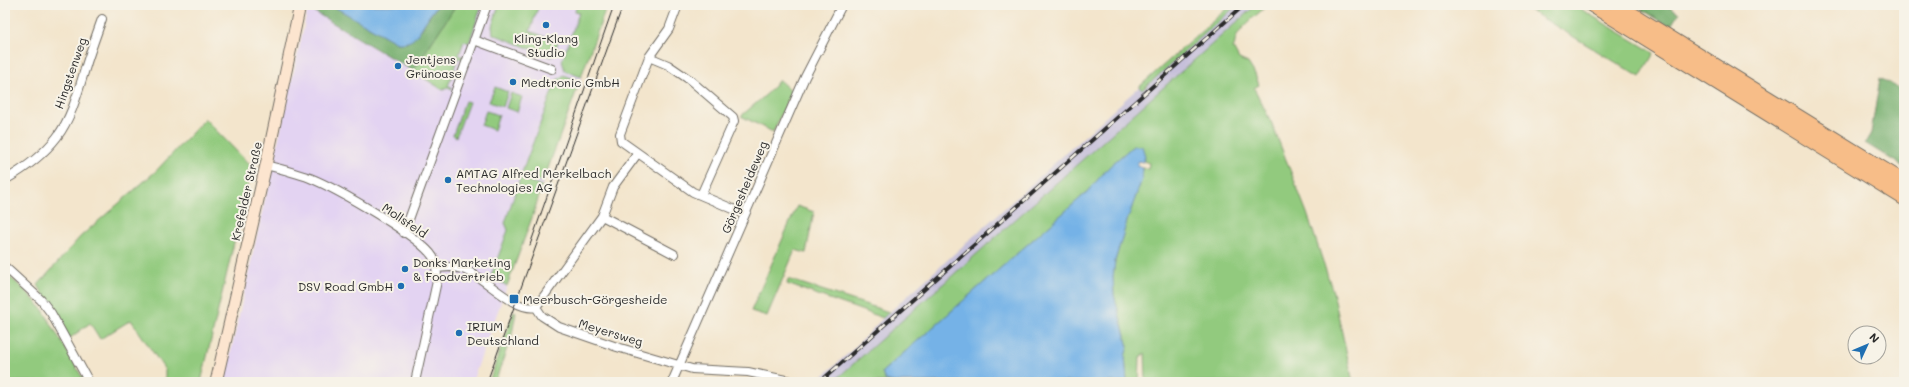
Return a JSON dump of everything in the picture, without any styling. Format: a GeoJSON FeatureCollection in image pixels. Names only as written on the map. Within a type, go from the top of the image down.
{"type":"FeatureCollection","features":[{"type":"Feature","properties":{"kind":"highway"},"geometry":{"type":"LineString","coordinates":[[1592,5],[1904,198]]}},
{"type":"Feature","properties":{"kind":"highway"},"geometry":{"type":"LineString","coordinates":[[1617,5],[1904,182]]}},
{"type":"Feature","properties":{"kind":"main road","name":"Krefelder Straße"},"geometry":{"type":"LineString","coordinates":[[216,382],[266,165],[300,5]]}},
{"type":"Feature","properties":{"kind":"street"},"geometry":{"type":"LineString","coordinates":[[404,233],[487,5]]}},
{"type":"Feature","properties":{"kind":"street"},"geometry":{"type":"LineString","coordinates":[[678,5],[669,29],[649,57],[620,134],[621,141],[693,192],[745,214]]}},
{"type":"Feature","properties":{"kind":"street","name":"Görgesheideweg"},"geometry":{"type":"LineString","coordinates":[[672,382],[804,76],[842,5]]}},
{"type":"Feature","properties":{"kind":"street","name":"Hingstenweg"},"geometry":{"type":"LineString","coordinates":[[5,180],[29,164],[57,137],[64,126],[72,109],[102,19]]}},
{"type":"Feature","properties":{"kind":"street"},"geometry":{"type":"LineString","coordinates":[[474,40],[552,69]]}},
{"type":"Feature","properties":{"kind":"street"},"geometry":{"type":"LineString","coordinates":[[649,57],[668,65],[690,80],[733,117],[734,121],[701,195]]}},
{"type":"Feature","properties":{"kind":"street"},"geometry":{"type":"LineString","coordinates":[[415,382],[437,281],[437,268],[450,266],[463,269],[519,305],[530,308],[536,307],[602,216],[613,187],[638,153]]}},
{"type":"Feature","properties":{"kind":"street","name":"Mollsfeld"},"geometry":{"type":"LineString","coordinates":[[266,165],[309,178],[328,186],[426,248],[433,258],[437,268]]}},
{"type":"Feature","properties":{"kind":"street"},"geometry":{"type":"LineString","coordinates":[[602,216],[674,254]]}},
{"type":"Feature","properties":{"kind":"street"},"geometry":{"type":"LineString","coordinates":[[5,267],[41,300],[89,382]]}},
{"type":"Feature","properties":{"kind":"street","name":"Meyersweg"},"geometry":{"type":"LineString","coordinates":[[536,307],[542,316],[559,327],[617,347],[692,368],[748,372],[795,382]]}},
{"type":"Feature","properties":{"kind":"shaded area"},"geometry":{"type":"Polygon","coordinates":[[[482,5],[607,5],[472,382],[224,382],[308,8],[443,90],[448,88],[451,89],[448,86],[454,71],[457,73],[458,71],[454,69],[458,58],[463,57],[459,55],[464,41],[469,43],[482,5]]]}},
{"type":"Feature","properties":{"kind":"shaded area"},"geometry":{"type":"Polygon","coordinates":[[[1237,5],[1256,5],[833,382],[816,382],[852,350],[883,318],[1139,87],[1143,90],[1237,5]]]}},
{"type":"Feature","properties":{"kind":"green space"},"geometry":{"type":"Polygon","coordinates":[[[309,5],[331,5],[397,43],[407,43],[422,29],[438,5],[456,5],[413,71],[308,8],[309,5]]]}},
{"type":"Feature","properties":{"kind":"green space"},"geometry":{"type":"Polygon","coordinates":[[[456,5],[482,5],[469,43],[464,41],[459,55],[464,57],[463,59],[458,58],[454,69],[458,71],[458,73],[454,72],[448,86],[452,87],[452,89],[448,88],[443,90],[413,71],[456,5]]]}},
{"type":"Feature","properties":{"kind":"green space"},"geometry":{"type":"Polygon","coordinates":[[[499,5],[539,5],[530,31],[558,42],[553,56],[551,57],[493,34],[492,26],[499,5]]]}},
{"type":"Feature","properties":{"kind":"green space"},"geometry":{"type":"Polygon","coordinates":[[[577,5],[607,5],[581,77],[565,71],[562,61],[579,13],[575,11],[577,5]]]}},
{"type":"Feature","properties":{"kind":"green space"},"geometry":{"type":"Polygon","coordinates":[[[1231,5],[1237,5],[1142,90],[1139,87],[1231,5]]]}},
{"type":"Feature","properties":{"kind":"green space"},"geometry":{"type":"Polygon","coordinates":[[[1256,5],[1268,5],[1243,27],[1236,38],[1233,48],[1239,59],[1248,63],[1255,74],[1259,85],[1254,88],[1272,124],[1307,213],[1333,292],[1353,382],[1146,382],[1145,353],[1140,357],[1139,382],[1127,382],[1125,356],[1128,347],[1114,295],[1113,277],[1115,261],[1142,179],[1143,168],[1148,169],[1149,163],[1143,161],[1145,156],[1133,146],[1110,166],[1085,194],[882,372],[885,380],[893,382],[833,382],[1256,5]]]}},
{"type":"Feature","properties":{"kind":"green space"},"geometry":{"type":"Polygon","coordinates":[[[1521,5],[1574,5],[1654,53],[1640,77],[1521,5]]]}},
{"type":"Feature","properties":{"kind":"green space"},"geometry":{"type":"Polygon","coordinates":[[[1635,5],[1665,5],[1679,13],[1670,27],[1635,5]]]}},
{"type":"Feature","properties":{"kind":"green space"},"geometry":{"type":"Polygon","coordinates":[[[564,75],[580,81],[543,182],[521,175],[556,81],[564,75]]]}},
{"type":"Feature","properties":{"kind":"green space"},"geometry":{"type":"Polygon","coordinates":[[[1880,78],[1904,91],[1904,167],[1865,143],[1871,133],[1880,78]]]}},
{"type":"Feature","properties":{"kind":"green space"},"geometry":{"type":"Polygon","coordinates":[[[779,80],[792,92],[773,132],[741,116],[768,93],[779,80]]]}},
{"type":"Feature","properties":{"kind":"green space"},"geometry":{"type":"Polygon","coordinates":[[[495,87],[508,92],[503,107],[489,102],[495,87]]]}},
{"type":"Feature","properties":{"kind":"green space"},"geometry":{"type":"Polygon","coordinates":[[[511,93],[522,97],[517,112],[506,108],[511,93]]]}},
{"type":"Feature","properties":{"kind":"green space"},"geometry":{"type":"Polygon","coordinates":[[[465,101],[469,102],[456,137],[453,135],[465,101]]]}},
{"type":"Feature","properties":{"kind":"green space"},"geometry":{"type":"Polygon","coordinates":[[[486,111],[499,115],[494,130],[481,125],[486,111]]]}},
{"type":"Feature","properties":{"kind":"green space"},"geometry":{"type":"Polygon","coordinates":[[[205,119],[252,167],[201,382],[165,382],[165,370],[131,320],[100,339],[90,323],[69,339],[38,285],[80,237],[156,171],[205,119]]]}},
{"type":"Feature","properties":{"kind":"green space"},"geometry":{"type":"Polygon","coordinates":[[[520,178],[542,186],[507,286],[491,276],[508,230],[505,223],[520,178]]]}},
{"type":"Feature","properties":{"kind":"green space"},"geometry":{"type":"Polygon","coordinates":[[[797,206],[814,212],[806,253],[795,250],[767,316],[751,311],[797,206]]]}},
{"type":"Feature","properties":{"kind":"green space"},"geometry":{"type":"Polygon","coordinates":[[[5,273],[25,290],[43,310],[85,382],[5,382],[5,273]]]}},
{"type":"Feature","properties":{"kind":"green space"},"geometry":{"type":"Polygon","coordinates":[[[788,279],[889,312],[883,318],[787,284],[788,279]]]}},
{"type":"Feature","properties":{"kind":"green space"},"geometry":{"type":"Polygon","coordinates":[[[514,311],[516,312],[512,334],[495,382],[489,382],[514,311]]]}},
{"type":"Feature","properties":{"kind":"water"},"geometry":{"type":"Polygon","coordinates":[[[331,5],[438,5],[418,34],[412,40],[397,43],[331,5]]]}},
{"type":"Feature","properties":{"kind":"water"},"geometry":{"type":"Polygon","coordinates":[[[1133,146],[1142,146],[1145,156],[1143,162],[1138,161],[1137,166],[1143,168],[1142,179],[1115,261],[1113,277],[1114,295],[1128,347],[1125,356],[1127,382],[893,382],[885,380],[882,372],[1085,194],[1110,166],[1133,146]]]}},
{"type":"Feature","properties":{"kind":"tram line"},"geometry":{"type":"LineString","coordinates":[[530,245],[614,5]]}},
{"type":"Feature","properties":{"kind":"tram line"},"geometry":{"type":"LineString","coordinates":[[487,382],[623,5]]}},
{"type":"Feature","properties":{"kind":"railway"},"geometry":{"type":"LineString","coordinates":[[820,382],[1244,5]]}},
{"type":"Feature","properties":{"kind":"place","name":"Kling-Klang Studio"},"geometry":{"type":"Point","coordinates":[546,25]}},
{"type":"Feature","properties":{"kind":"place","name":"Jentjens Grünoase"},"geometry":{"type":"Point","coordinates":[398,66]}},
{"type":"Feature","properties":{"kind":"place","name":"Medtronic GmbH"},"geometry":{"type":"Point","coordinates":[513,82]}},
{"type":"Feature","properties":{"kind":"place","name":"AMTAG Alfred Merkelbach Technologies AG"},"geometry":{"type":"Point","coordinates":[448,180]}},
{"type":"Feature","properties":{"kind":"place","name":"Donks Marketing & Foodvertrieb"},"geometry":{"type":"Point","coordinates":[405,269]}},
{"type":"Feature","properties":{"kind":"place","name":"DSV Road GmbH"},"geometry":{"type":"Point","coordinates":[401,286]}},
{"type":"Feature","properties":{"kind":"place","name":"Meerbusch-Görgesheide"},"geometry":{"type":"Point","coordinates":[514,299]}},
{"type":"Feature","properties":{"kind":"place","name":"IRIUM Deutschland"},"geometry":{"type":"Point","coordinates":[459,333]}}]}
